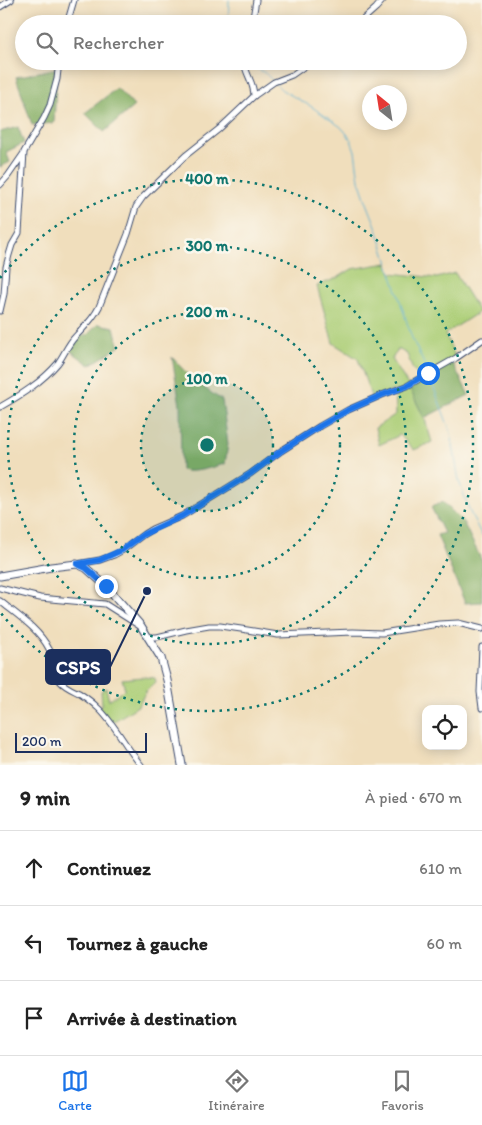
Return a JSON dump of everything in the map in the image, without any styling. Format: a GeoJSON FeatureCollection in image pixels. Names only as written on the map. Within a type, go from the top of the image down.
{"type":"FeatureCollection","features":[{"type":"Feature","properties":{"kind":"street"},"geometry":{"type":"LineString","coordinates":[[0,7],[11,0]]}},
{"type":"Feature","properties":{"kind":"street"},"geometry":{"type":"LineString","coordinates":[[69,15],[74,0]]}},
{"type":"Feature","properties":{"kind":"street"},"geometry":{"type":"LineString","coordinates":[[254,15],[256,0]]}},
{"type":"Feature","properties":{"kind":"street"},"geometry":{"type":"LineString","coordinates":[[368,15],[383,0]]}},
{"type":"Feature","properties":{"kind":"street"},"geometry":{"type":"LineString","coordinates":[[0,185],[24,152],[44,118],[50,105],[58,70]]}},
{"type":"Feature","properties":{"kind":"street"},"geometry":{"type":"LineString","coordinates":[[246,70],[253,83],[254,96]]}},
{"type":"Feature","properties":{"kind":"street"},"geometry":{"type":"LineString","coordinates":[[0,407],[34,386],[44,377],[60,359],[74,338],[93,319],[128,234],[136,207],[143,197],[185,156],[219,129],[254,96],[274,82],[299,70]]}},
{"type":"Feature","properties":{"kind":"street"},"geometry":{"type":"LineString","coordinates":[[0,310],[4,294],[6,267],[12,244],[19,233],[24,152]]}},
{"type":"Feature","properties":{"kind":"street"},"geometry":{"type":"LineString","coordinates":[[0,576],[100,560],[122,550],[144,534],[182,516],[250,474],[320,426],[348,410],[407,386],[456,358],[482,340]]}},
{"type":"Feature","properties":{"kind":"street"},"geometry":{"type":"LineString","coordinates":[[77,564],[86,568],[106,586],[141,626],[158,652],[167,680],[182,765]]}},
{"type":"Feature","properties":{"kind":"street"},"geometry":{"type":"LineString","coordinates":[[0,588],[40,598],[105,604],[141,626]]}},
{"type":"Feature","properties":{"kind":"street"},"geometry":{"type":"LineString","coordinates":[[0,601],[35,630],[50,649],[58,678],[61,682],[81,694],[98,708],[116,729],[141,765]]}},
{"type":"Feature","properties":{"kind":"street"},"geometry":{"type":"LineString","coordinates":[[148,637],[157,637],[208,626],[278,634],[382,633],[458,623],[482,629]]}},
{"type":"Feature","properties":{"kind":"street"},"geometry":{"type":"LineString","coordinates":[[482,647],[480,692],[482,708]]}},
{"type":"Feature","properties":{"kind":"green space"},"geometry":{"type":"Polygon","coordinates":[[[48,70],[57,70],[54,123],[32,125],[16,77],[48,70]]]}},
{"type":"Feature","properties":{"kind":"green space"},"geometry":{"type":"Polygon","coordinates":[[[117,88],[134,106],[104,132],[85,113],[117,88]]]}},
{"type":"Feature","properties":{"kind":"green space"},"geometry":{"type":"Polygon","coordinates":[[[18,127],[24,143],[6,152],[10,162],[0,167],[0,132],[18,127]]]}},
{"type":"Feature","properties":{"kind":"green space"},"geometry":{"type":"Polygon","coordinates":[[[387,263],[391,273],[437,278],[455,273],[479,312],[445,334],[456,358],[420,378],[412,368],[407,354],[398,349],[392,359],[423,413],[432,442],[414,450],[400,435],[379,445],[375,428],[396,414],[395,390],[372,399],[358,359],[333,343],[317,286],[337,278],[352,269],[387,263]]]}},
{"type":"Feature","properties":{"kind":"green space"},"geometry":{"type":"Polygon","coordinates":[[[98,324],[114,327],[119,347],[90,365],[68,349],[79,336],[87,335],[98,324]]]}},
{"type":"Feature","properties":{"kind":"green space"},"geometry":{"type":"Polygon","coordinates":[[[172,357],[195,381],[222,400],[228,444],[225,464],[197,471],[181,470],[180,405],[172,357]]]}},
{"type":"Feature","properties":{"kind":"green space"},"geometry":{"type":"Polygon","coordinates":[[[451,360],[469,395],[424,418],[408,385],[451,360]]]}},
{"type":"Feature","properties":{"kind":"green space"},"geometry":{"type":"Polygon","coordinates":[[[443,502],[463,522],[482,561],[482,602],[465,603],[437,535],[444,533],[431,507],[443,502]]]}},
{"type":"Feature","properties":{"kind":"green space"},"geometry":{"type":"Polygon","coordinates":[[[155,678],[156,682],[146,691],[138,706],[111,723],[98,708],[102,705],[101,691],[106,688],[109,700],[125,689],[122,679],[155,678]]]}},
{"type":"Feature","properties":{"kind":"waterway"},"geometry":{"type":"LineString","coordinates":[[228,15],[229,0]]}},
{"type":"Feature","properties":{"kind":"waterway"},"geometry":{"type":"LineString","coordinates":[[259,70],[272,80]]}},
{"type":"Feature","properties":{"kind":"waterway"},"geometry":{"type":"LineString","coordinates":[[275,83],[282,90],[312,107],[341,127],[351,140],[355,151],[359,180],[412,338],[428,372]]}},
{"type":"Feature","properties":{"kind":"waterway"},"geometry":{"type":"LineString","coordinates":[[429,375],[451,433],[459,481],[470,512],[482,536]]}},
{"type":"Feature","properties":{"kind":"place","name":"CSPS"},"geometry":{"type":"Point","coordinates":[147,591]}},
{"type":"Feature","properties":{"kind":"route"},"geometry":{"type":"LineString","coordinates":[[106,586],[86,568],[77,564],[100,560],[114,555],[152,529],[182,516],[250,474],[320,426],[348,410],[407,386],[428,373]]}}]}
